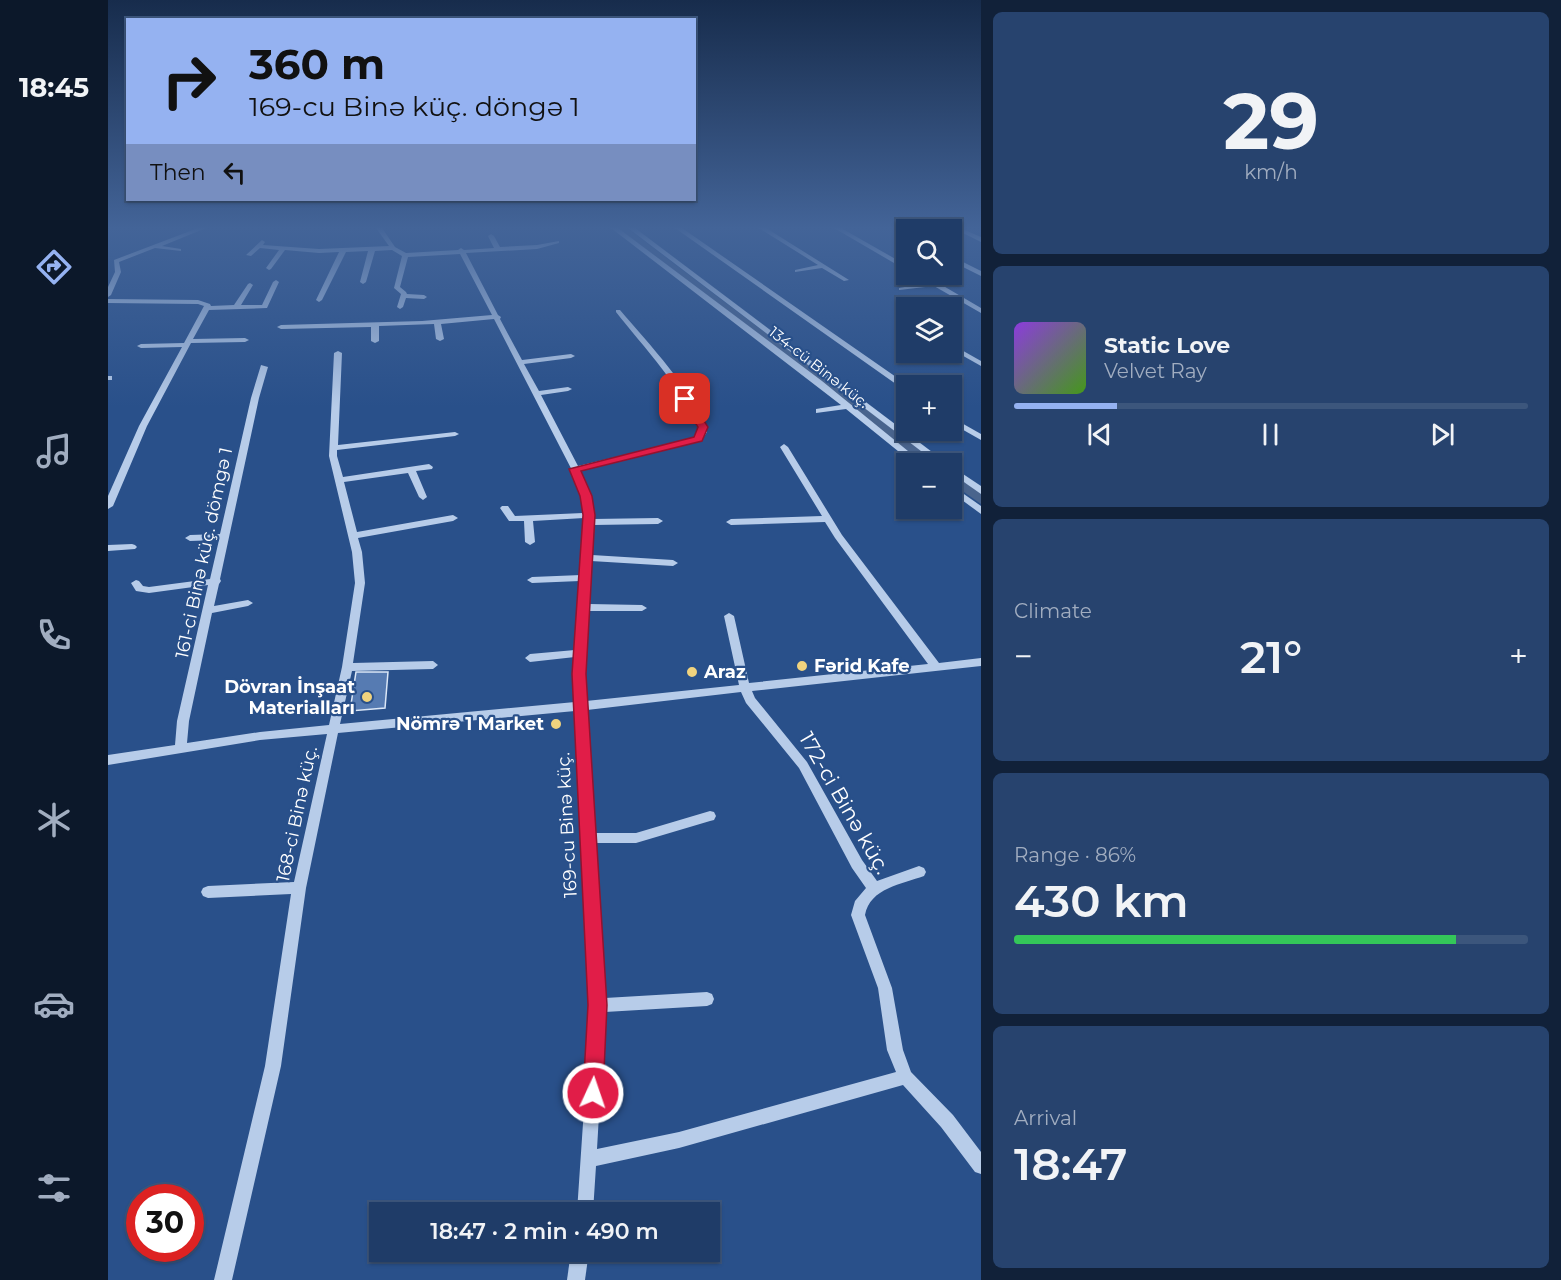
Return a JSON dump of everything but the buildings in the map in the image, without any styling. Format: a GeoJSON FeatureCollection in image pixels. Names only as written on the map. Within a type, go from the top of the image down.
{"type":"FeatureCollection","features":[{"type":"Feature","properties":{"kind":"street"},"geometry":{"type":"LineString","coordinates":[[236,308],[248,288]]}},
{"type":"Feature","properties":{"kind":"street"},"geometry":{"type":"LineString","coordinates":[[207,308],[265,307],[273,288]]}},
{"type":"Feature","properties":{"kind":"street"},"geometry":{"type":"LineString","coordinates":[[319,300],[325,288]]}},
{"type":"Feature","properties":{"kind":"street"},"geometry":{"type":"LineString","coordinates":[[397,288],[404,291],[400,307]]}},
{"type":"Feature","properties":{"kind":"street","name":"169-cu Binə küç."},"geometry":{"type":"LineString","coordinates":[[482,288],[574,469],[586,496],[589,518],[579,653],[598,1005],[586,1202]]}},
{"type":"Feature","properties":{"kind":"street","name":"134-cü Binə küç."},"geometry":{"type":"LineString","coordinates":[[692,288],[906,453]]}},
{"type":"Feature","properties":{"kind":"street"},"geometry":{"type":"LineString","coordinates":[[710,288],[929,453]]}},
{"type":"Feature","properties":{"kind":"street"},"geometry":{"type":"LineString","coordinates":[[764,288],[896,380]]}},
{"type":"Feature","properties":{"kind":"street"},"geometry":{"type":"LineString","coordinates":[[902,289],[910,288]]}},
{"type":"Feature","properties":{"kind":"street"},"geometry":{"type":"LineString","coordinates":[[941,288],[981,310]]}},
{"type":"Feature","properties":{"kind":"street"},"geometry":{"type":"LineString","coordinates":[[403,296],[424,297]]}},
{"type":"Feature","properties":{"kind":"street"},"geometry":{"type":"LineString","coordinates":[[108,301],[198,302],[206,303],[207,308]]}},
{"type":"Feature","properties":{"kind":"street"},"geometry":{"type":"LineString","coordinates":[[108,507],[140,433],[186,343],[207,308]]}},
{"type":"Feature","properties":{"kind":"street"},"geometry":{"type":"LineString","coordinates":[[574,469],[690,442],[698,439],[703,432],[698,417],[679,389],[618,311]]}},
{"type":"Feature","properties":{"kind":"street"},"geometry":{"type":"LineString","coordinates":[[281,327],[437,322],[498,317]]}},
{"type":"Feature","properties":{"kind":"street"},"geometry":{"type":"LineString","coordinates":[[437,322],[440,339]]}},
{"type":"Feature","properties":{"kind":"street"},"geometry":{"type":"LineString","coordinates":[[375,324],[375,341]]}},
{"type":"Feature","properties":{"kind":"street"},"geometry":{"type":"LineString","coordinates":[[141,346],[245,339]]}},
{"type":"Feature","properties":{"kind":"street","name":"168-ci Binə küç."},"geometry":{"type":"LineString","coordinates":[[223,1280],[273,1066],[299,888],[347,667],[360,583],[353,536],[333,448],[338,353]]}},
{"type":"Feature","properties":{"kind":"street"},"geometry":{"type":"LineString","coordinates":[[962,353],[981,364]]}},
{"type":"Feature","properties":{"kind":"street"},"geometry":{"type":"LineString","coordinates":[[520,362],[572,356]]}},
{"type":"Feature","properties":{"kind":"street","name":"161-ci Binə küç. dömgə 1"},"geometry":{"type":"LineString","coordinates":[[181,747],[183,721],[255,398],[264,367]]}},
{"type":"Feature","properties":{"kind":"street"},"geometry":{"type":"LineString","coordinates":[[534,394],[568,389]]}},
{"type":"Feature","properties":{"kind":"street"},"geometry":{"type":"LineString","coordinates":[[819,411],[848,406]]}},
{"type":"Feature","properties":{"kind":"street"},"geometry":{"type":"LineString","coordinates":[[962,426],[981,438]]}},
{"type":"Feature","properties":{"kind":"street"},"geometry":{"type":"LineString","coordinates":[[333,448],[455,434]]}},
{"type":"Feature","properties":{"kind":"street"},"geometry":{"type":"LineString","coordinates":[[784,447],[826,519],[936,667]]}},
{"type":"Feature","properties":{"kind":"street"},"geometry":{"type":"LineString","coordinates":[[339,480],[429,467]]}},
{"type":"Feature","properties":{"kind":"street"},"geometry":{"type":"LineString","coordinates":[[411,470],[423,497]]}},
{"type":"Feature","properties":{"kind":"street"},"geometry":{"type":"LineString","coordinates":[[962,477],[981,491]]}},
{"type":"Feature","properties":{"kind":"street"},"geometry":{"type":"LineString","coordinates":[[962,496],[981,511]]}},
{"type":"Feature","properties":{"kind":"street"},"geometry":{"type":"LineString","coordinates":[[505,508],[512,519],[589,518],[658,521]]}},
{"type":"Feature","properties":{"kind":"street"},"geometry":{"type":"LineString","coordinates":[[353,536],[453,518]]}},
{"type":"Feature","properties":{"kind":"street"},"geometry":{"type":"LineString","coordinates":[[528,518],[530,542]]}},
{"type":"Feature","properties":{"kind":"street"},"geometry":{"type":"LineString","coordinates":[[731,522],[826,519]]}},
{"type":"Feature","properties":{"kind":"street"},"geometry":{"type":"LineString","coordinates":[[190,538],[225,537]]}},
{"type":"Feature","properties":{"kind":"street"},"geometry":{"type":"LineString","coordinates":[[108,548],[132,547]]}},
{"type":"Feature","properties":{"kind":"street"},"geometry":{"type":"LineString","coordinates":[[586,558],[672,563]]}},
{"type":"Feature","properties":{"kind":"street"},"geometry":{"type":"LineString","coordinates":[[532,580],[583,578]]}},
{"type":"Feature","properties":{"kind":"street"},"geometry":{"type":"LineString","coordinates":[[136,583],[140,590],[149,590],[216,581]]}},
{"type":"Feature","properties":{"kind":"street"},"geometry":{"type":"LineString","coordinates":[[209,610],[248,603]]}},
{"type":"Feature","properties":{"kind":"street"},"geometry":{"type":"LineString","coordinates":[[582,607],[642,608]]}},
{"type":"Feature","properties":{"kind":"street","name":"172-ci Binə küç."},"geometry":{"type":"LineString","coordinates":[[729,616],[745,689],[757,709],[803,765],[851,853],[874,888],[860,905],[858,915],[879,968],[895,1050],[906,1077],[947,1121],[980,1163]]}},
{"type":"Feature","properties":{"kind":"street"},"geometry":{"type":"LineString","coordinates":[[530,658],[579,653]]}},
{"type":"Feature","properties":{"kind":"street"},"geometry":{"type":"LineString","coordinates":[[108,760],[181,747],[334,728],[581,706],[981,662]]}},
{"type":"Feature","properties":{"kind":"street"},"geometry":{"type":"LineString","coordinates":[[347,667],[433,665]]}},
{"type":"Feature","properties":{"kind":"street"},"geometry":{"type":"LineString","coordinates":[[589,838],[636,838],[710,816]]}},
{"type":"Feature","properties":{"kind":"street"},"geometry":{"type":"LineString","coordinates":[[874,888],[919,872]]}},
{"type":"Feature","properties":{"kind":"street"},"geometry":{"type":"LineString","coordinates":[[208,891],[299,888]]}},
{"type":"Feature","properties":{"kind":"street"},"geometry":{"type":"LineString","coordinates":[[598,1005],[707,999]]}},
{"type":"Feature","properties":{"kind":"street"},"geometry":{"type":"LineString","coordinates":[[589,1159],[680,1140],[906,1077]]}},
{"type":"Feature","properties":{"kind":"street"},"geometry":{"type":"LineString","coordinates":[[576,1280],[578,1262]]}},
{"type":"Feature","properties":{"kind":"waterway"},"geometry":{"type":"LineString","coordinates":[[701,288],[919,453]]}},
{"type":"Feature","properties":{"kind":"waterway"},"geometry":{"type":"LineString","coordinates":[[962,485],[981,500]]}},
{"type":"Feature","properties":{"kind":"place","name":"Fərid Kafe"},"geometry":{"type":"Point","coordinates":[802,666]}},
{"type":"Feature","properties":{"kind":"place","name":"Araz"},"geometry":{"type":"Point","coordinates":[692,672]}},
{"type":"Feature","properties":{"kind":"place","name":"Dövran İnşaat Materialları"},"geometry":{"type":"Point","coordinates":[367,697]}},
{"type":"Feature","properties":{"kind":"place","name":"Nömrə 1 Market"},"geometry":{"type":"Point","coordinates":[556,724]}},
{"type":"Feature","properties":{"kind":"route"},"geometry":{"type":"LineString","coordinates":[[593,1093],[598,1005],[579,674],[583,578],[589,515],[586,496],[580,478],[574,469],[698,439],[703,432],[703,427],[685,399]]}}]}
